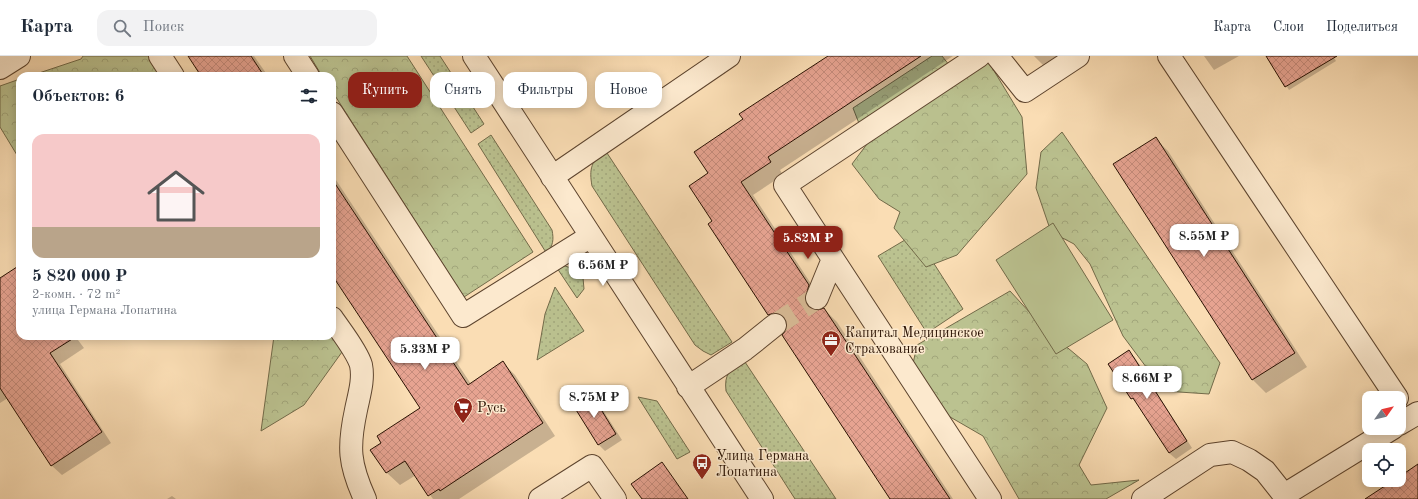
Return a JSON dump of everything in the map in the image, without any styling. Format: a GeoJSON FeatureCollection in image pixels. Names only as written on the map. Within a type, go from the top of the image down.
{"type":"FeatureCollection","features":[{"type":"Feature","properties":{"kind":"street"},"geometry":{"type":"LineString","coordinates":[[0,68],[19,56]]}},
{"type":"Feature","properties":{"kind":"street"},"geometry":{"type":"LineString","coordinates":[[160,56],[170,72]]}},
{"type":"Feature","properties":{"kind":"street"},"geometry":{"type":"LineString","coordinates":[[295,56],[305,72]]}},
{"type":"Feature","properties":{"kind":"street"},"geometry":{"type":"LineString","coordinates":[[474,56],[762,499]]}},
{"type":"Feature","properties":{"kind":"street"},"geometry":{"type":"LineString","coordinates":[[552,177],[729,56]]}},
{"type":"Feature","properties":{"kind":"street"},"geometry":{"type":"LineString","coordinates":[[979,56],[785,185],[990,499]]}},
{"type":"Feature","properties":{"kind":"street"},"geometry":{"type":"LineString","coordinates":[[997,56],[1024,92],[1078,56]]}},
{"type":"Feature","properties":{"kind":"street"},"geometry":{"type":"LineString","coordinates":[[1169,56],[1392,391]]}},
{"type":"Feature","properties":{"kind":"street"},"geometry":{"type":"LineString","coordinates":[[336,119],[463,316],[591,236]]}},
{"type":"Feature","properties":{"kind":"street"},"geometry":{"type":"LineString","coordinates":[[817,298],[832,259]]}},
{"type":"Feature","properties":{"kind":"street"},"geometry":{"type":"LineString","coordinates":[[336,324],[360,363],[363,377],[350,439],[351,457],[356,480],[364,499]]}},
{"type":"Feature","properties":{"kind":"street"},"geometry":{"type":"LineString","coordinates":[[688,386],[745,349],[775,325]]}},
{"type":"Feature","properties":{"kind":"street"},"geometry":{"type":"LineString","coordinates":[[1143,499],[1210,455],[1232,452],[1249,460],[1264,471],[1285,497],[1377,435]]}},
{"type":"Feature","properties":{"kind":"street"},"geometry":{"type":"LineString","coordinates":[[540,499],[592,466],[615,499]]}},
{"type":"Feature","properties":{"kind":"green space"},"geometry":{"type":"Polygon","coordinates":[[[83,56],[169,56],[179,72],[42,72],[81,59],[83,56]]]}},
{"type":"Feature","properties":{"kind":"green space"},"geometry":{"type":"Polygon","coordinates":[[[310,56],[407,56],[417,72],[348,72],[348,108],[422,108],[422,79],[430,92],[430,108],[440,108],[533,252],[464,297],[336,97],[336,72],[320,72],[310,56]]]}},
{"type":"Feature","properties":{"kind":"green space"},"geometry":{"type":"Polygon","coordinates":[[[421,56],[440,56],[450,72],[431,72],[421,56]]]}},
{"type":"Feature","properties":{"kind":"green space"},"geometry":{"type":"Polygon","coordinates":[[[932,56],[942,56],[961,80],[988,61],[1022,117],[1027,174],[957,255],[926,267],[894,228],[900,212],[879,199],[852,164],[867,144],[853,108],[932,56]]]}},
{"type":"Feature","properties":{"kind":"green space"},"geometry":{"type":"Polygon","coordinates":[[[16,80],[16,153],[0,127],[0,86],[16,80]]]}},
{"type":"Feature","properties":{"kind":"green space"},"geometry":{"type":"Polygon","coordinates":[[[455,108],[474,108],[484,124],[471,133],[455,108]]]}},
{"type":"Feature","properties":{"kind":"green space"},"geometry":{"type":"Polygon","coordinates":[[[1062,132],[1220,363],[1209,394],[1164,391],[1123,336],[1090,264],[1074,244],[1051,232],[1036,188],[1041,152],[1062,132]]]}},
{"type":"Feature","properties":{"kind":"green space"},"geometry":{"type":"Polygon","coordinates":[[[491,135],[552,230],[553,237],[551,248],[547,254],[478,144],[491,135]]]}},
{"type":"Feature","properties":{"kind":"green space"},"geometry":{"type":"Polygon","coordinates":[[[605,150],[732,342],[711,355],[695,345],[592,186],[592,166],[600,154],[605,150]]]}},
{"type":"Feature","properties":{"kind":"green space"},"geometry":{"type":"Polygon","coordinates":[[[1053,223],[1113,320],[1056,354],[996,260],[1053,223]]]}},
{"type":"Feature","properties":{"kind":"green space"},"geometry":{"type":"Polygon","coordinates":[[[915,234],[963,309],[927,333],[878,256],[915,234]]]}},
{"type":"Feature","properties":{"kind":"green space"},"geometry":{"type":"Polygon","coordinates":[[[565,266],[577,270],[583,278],[584,289],[577,298],[557,268],[565,266]]]}},
{"type":"Feature","properties":{"kind":"green space"},"geometry":{"type":"Polygon","coordinates":[[[555,287],[584,331],[537,360],[545,314],[555,287]]]}},
{"type":"Feature","properties":{"kind":"green space"},"geometry":{"type":"Polygon","coordinates":[[[1010,291],[1044,328],[1087,364],[1107,408],[1079,465],[1091,485],[1139,480],[1106,499],[1019,499],[983,436],[907,392],[917,345],[1010,291]]]}},
{"type":"Feature","properties":{"kind":"green space"},"geometry":{"type":"Polygon","coordinates":[[[273,340],[335,340],[342,352],[304,405],[261,431],[273,340]]]}},
{"type":"Feature","properties":{"kind":"green space"},"geometry":{"type":"Polygon","coordinates":[[[743,359],[836,499],[795,499],[726,391],[727,376],[743,359]]]}},
{"type":"Feature","properties":{"kind":"green space"},"geometry":{"type":"Polygon","coordinates":[[[638,397],[657,401],[690,452],[677,459],[638,397]]]}},
{"type":"Feature","properties":{"kind":"building"},"geometry":{"type":"Polygon","coordinates":[[[188,56],[251,56],[261,72],[198,72],[188,56]]]}},
{"type":"Feature","properties":{"kind":"building"},"geometry":{"type":"Polygon","coordinates":[[[828,56],[921,56],[768,157],[771,162],[741,182],[809,285],[805,299],[807,305],[813,310],[824,308],[950,499],[890,499],[782,335],[787,329],[785,318],[779,313],[768,315],[708,224],[712,221],[689,186],[708,173],[694,152],[743,119],[739,114],[828,56]]]}},
{"type":"Feature","properties":{"kind":"building"},"geometry":{"type":"Polygon","coordinates":[[[1266,56],[1337,56],[1285,87],[1266,56]]]}},
{"type":"Feature","properties":{"kind":"building"},"geometry":{"type":"Polygon","coordinates":[[[1156,137],[1295,353],[1252,380],[1113,164],[1156,137]]]}},
{"type":"Feature","properties":{"kind":"building"},"geometry":{"type":"Polygon","coordinates":[[[336,185],[468,385],[503,361],[543,423],[440,491],[439,489],[428,496],[405,461],[386,473],[370,450],[381,443],[377,436],[420,408],[336,281],[336,185]]]}},
{"type":"Feature","properties":{"kind":"building"},"geometry":{"type":"Polygon","coordinates":[[[16,268],[16,340],[71,340],[50,353],[102,432],[51,466],[0,388],[0,278],[16,268]]]}},
{"type":"Feature","properties":{"kind":"building"},"geometry":{"type":"Polygon","coordinates":[[[1129,350],[1187,441],[1169,453],[1133,398],[1131,399],[1108,364],[1129,350]]]}},
{"type":"Feature","properties":{"kind":"building"},"geometry":{"type":"Polygon","coordinates":[[[591,393],[616,434],[598,445],[573,405],[591,393]]]}},
{"type":"Feature","properties":{"kind":"building"},"geometry":{"type":"Polygon","coordinates":[[[662,462],[688,499],[642,499],[631,484],[662,462]]]}},
{"type":"Feature","properties":{"kind":"building"},"geometry":{"type":"Polygon","coordinates":[[[1418,464],[1418,499],[1365,499],[1383,487],[1406,487],[1406,472],[1418,464]]]}},
{"type":"Feature","properties":{"kind":"tunnel"},"geometry":{"type":"LineString","coordinates":[[775,325],[817,298]]}},
{"type":"Feature","properties":{"kind":"place","name":"Капитал Медицинское Страхование"},"geometry":{"type":"Point","coordinates":[831,357]}},
{"type":"Feature","properties":{"kind":"place","name":"Русь"},"geometry":{"type":"Point","coordinates":[463,424]}},
{"type":"Feature","properties":{"kind":"place","name":"Улица Германа Лопатина"},"geometry":{"type":"Point","coordinates":[702,480]}}]}
